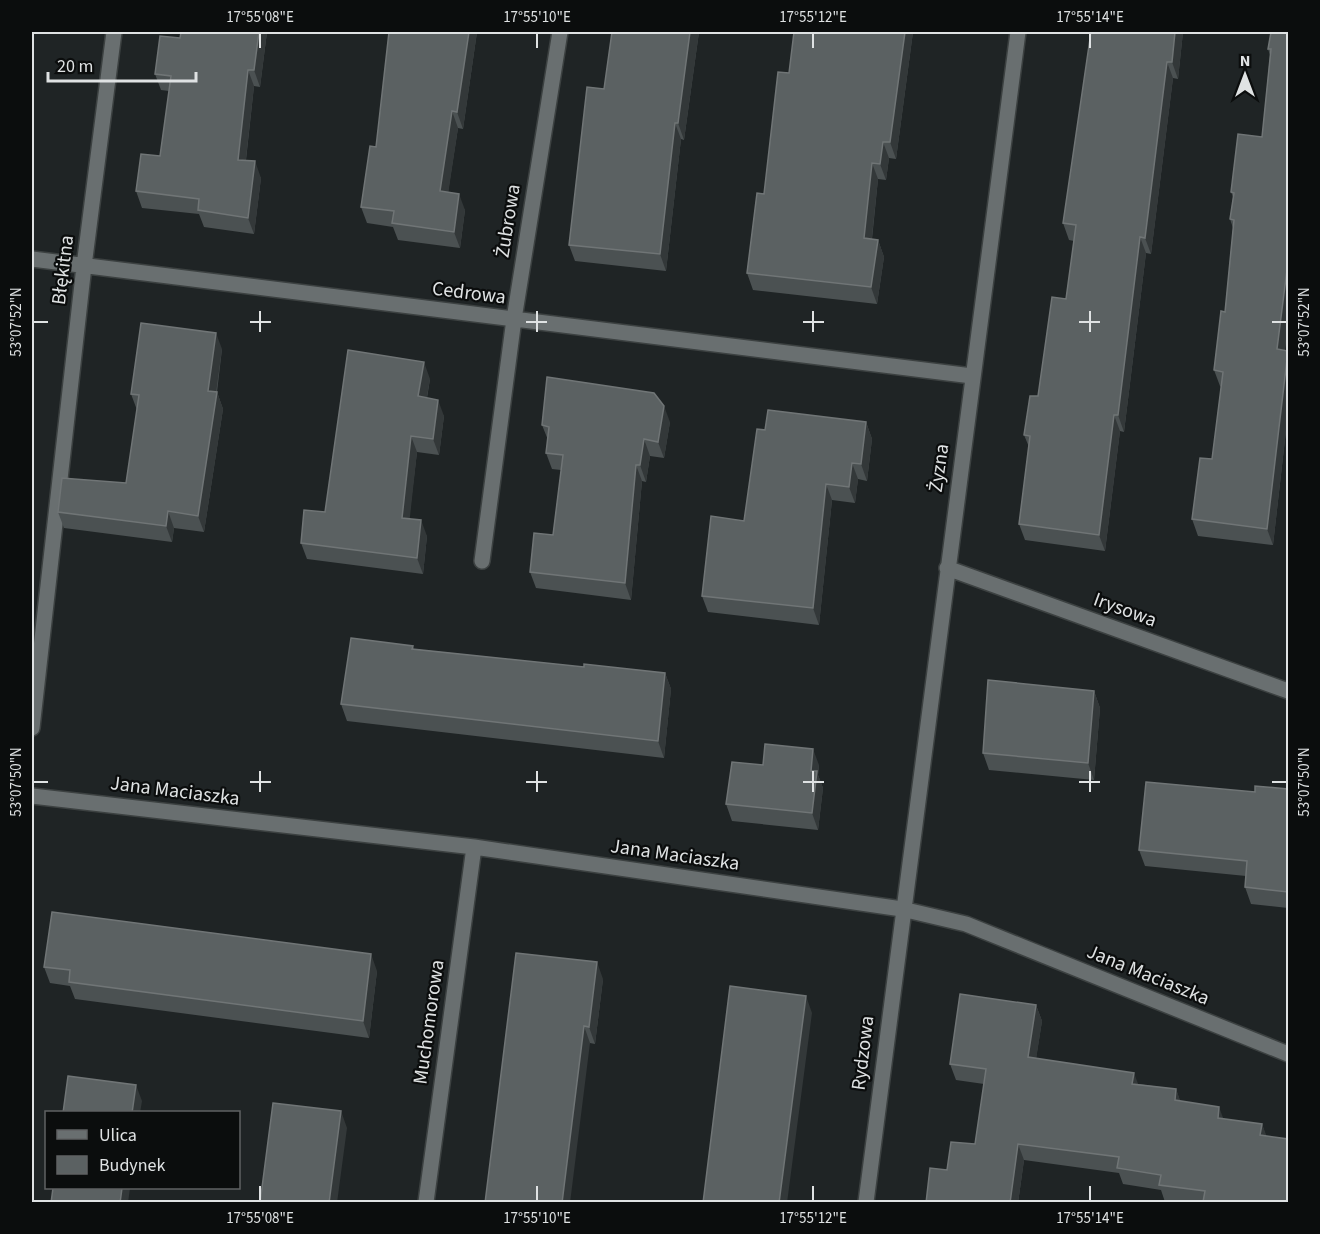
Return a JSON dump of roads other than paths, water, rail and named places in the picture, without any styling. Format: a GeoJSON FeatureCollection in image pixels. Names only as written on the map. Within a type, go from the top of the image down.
{"type":"FeatureCollection","features":[{"type":"Feature","properties":{"kind":"street","name":"Błękitna"},"geometry":{"type":"LineString","coordinates":[[32,728],[84,266],[114,32]]}},
{"type":"Feature","properties":{"kind":"street","name":"Żubrowa"},"geometry":{"type":"LineString","coordinates":[[482,561],[514,319],[560,32]]}},
{"type":"Feature","properties":{"kind":"street","name":"Żyzna"},"geometry":{"type":"LineString","coordinates":[[902,909],[1018,32]]}},
{"type":"Feature","properties":{"kind":"street","name":"Cedrowa"},"geometry":{"type":"LineString","coordinates":[[32,259],[972,376]]}},
{"type":"Feature","properties":{"kind":"street","name":"Irysowa"},"geometry":{"type":"LineString","coordinates":[[947,568],[1288,691]]}},
{"type":"Feature","properties":{"kind":"street","name":"Jana Maciaszka"},"geometry":{"type":"LineString","coordinates":[[32,796],[474,847],[902,909],[966,924],[1288,1053]]}},
{"type":"Feature","properties":{"kind":"street","name":"Muchomorowa"},"geometry":{"type":"LineString","coordinates":[[426,1203],[474,847]]}},
{"type":"Feature","properties":{"kind":"street","name":"Rydzowa"},"geometry":{"type":"LineString","coordinates":[[866,1203],[902,909]]}}]}
